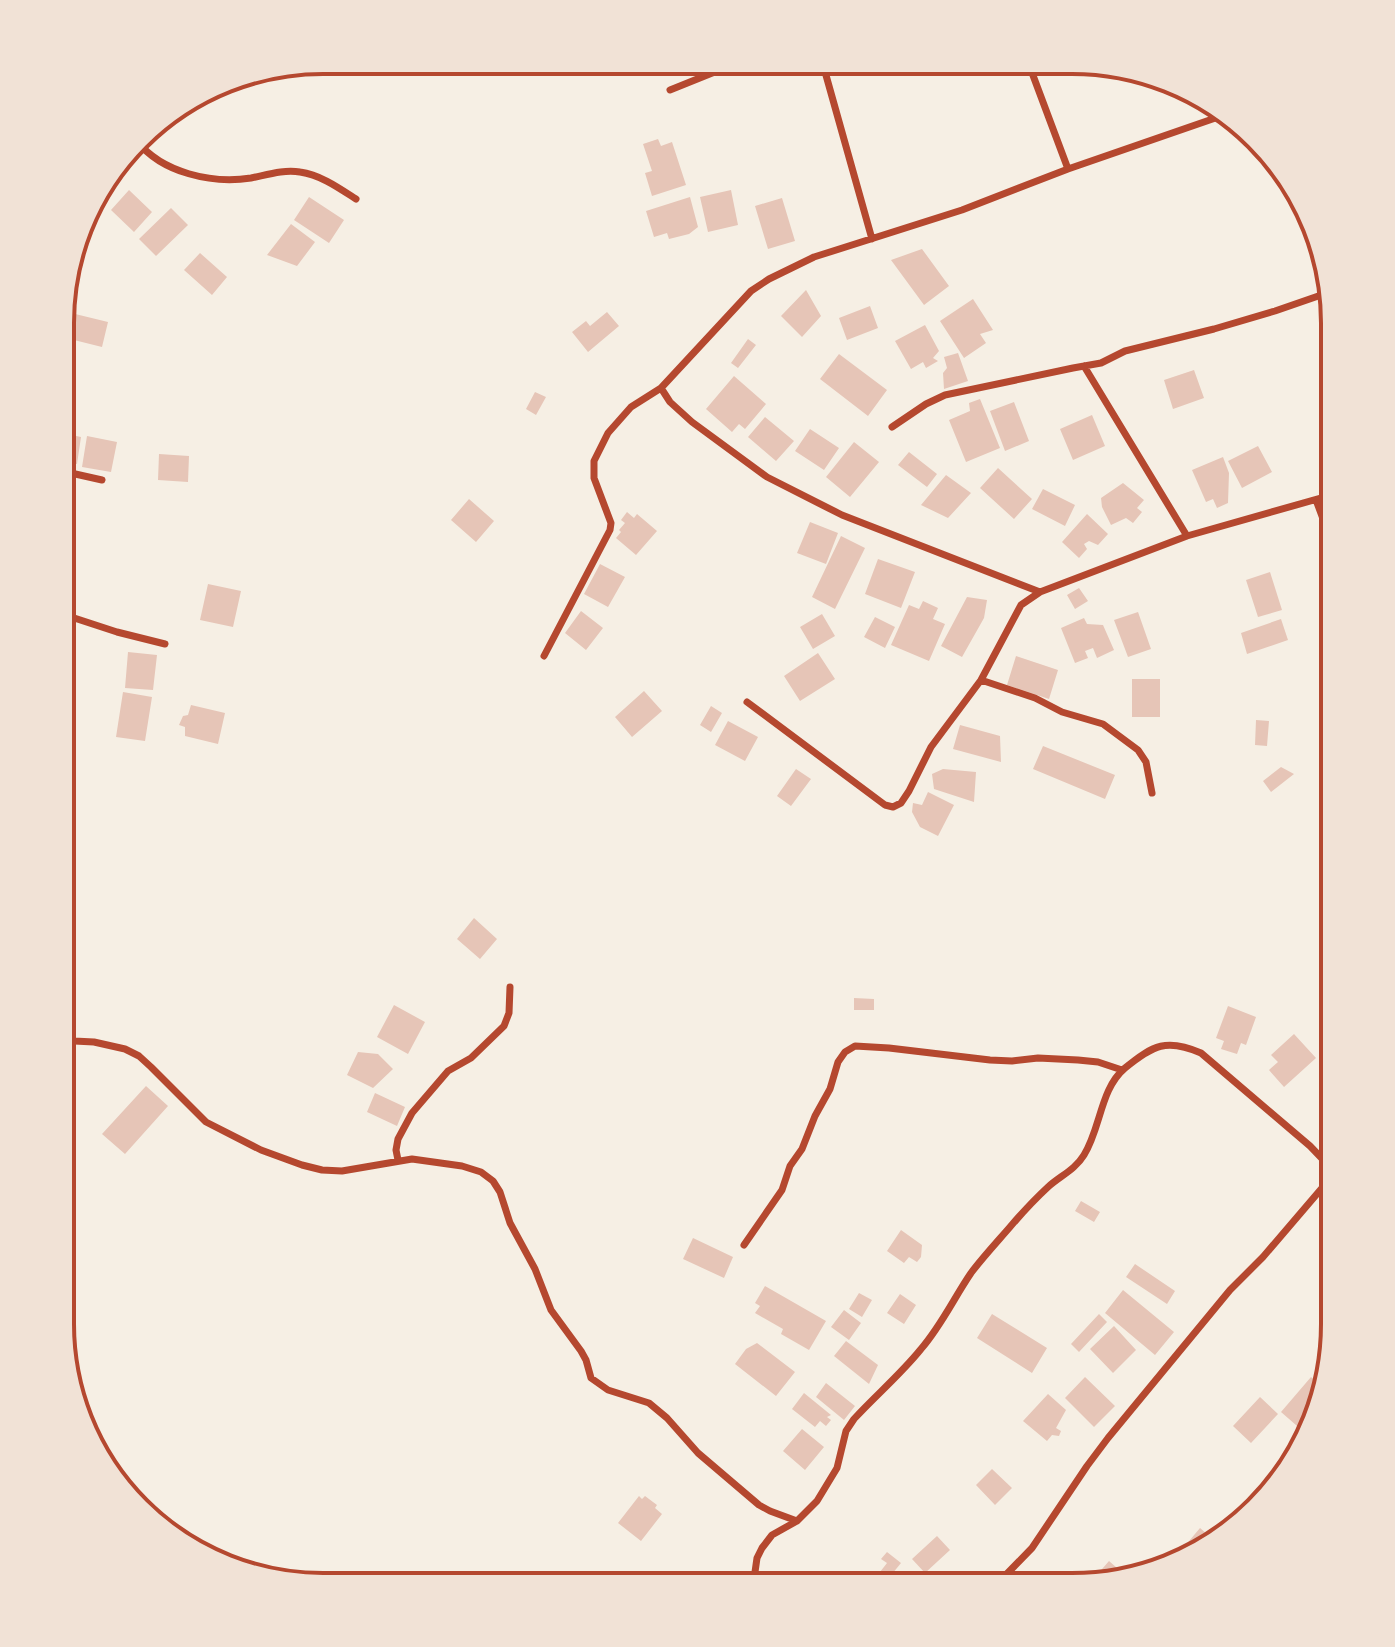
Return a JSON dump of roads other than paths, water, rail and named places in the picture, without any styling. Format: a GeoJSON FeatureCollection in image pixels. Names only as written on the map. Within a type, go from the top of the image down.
{"type":"FeatureCollection","features":[{"type":"Feature","properties":{"kind":"street"},"geometry":{"type":"LineString","coordinates":[[670,90],[709,74]]}},
{"type":"Feature","properties":{"kind":"street"},"geometry":{"type":"LineString","coordinates":[[826,74],[872,239]]}},
{"type":"Feature","properties":{"kind":"street"},"geometry":{"type":"LineString","coordinates":[[1033,74],[1068,169]]}},
{"type":"Feature","properties":{"kind":"street"},"geometry":{"type":"LineString","coordinates":[[544,656],[611,523],[594,478],[597,452],[608,433],[631,407],[661,388],[751,291],[814,257],[962,210],[1213,119]]}},
{"type":"Feature","properties":{"kind":"street"},"geometry":{"type":"LineString","coordinates":[[145,150],[177,170],[216,180],[298,171],[334,185],[356,199]]}},
{"type":"Feature","properties":{"kind":"street"},"geometry":{"type":"LineString","coordinates":[[892,427],[945,395],[1101,363],[1125,351],[1260,316],[1319,296]]}},
{"type":"Feature","properties":{"kind":"street"},"geometry":{"type":"LineString","coordinates":[[1084,366],[1187,536]]}},
{"type":"Feature","properties":{"kind":"street"},"geometry":{"type":"LineString","coordinates":[[661,388],[670,402],[692,422],[767,477],[842,515],[1040,592]]}},
{"type":"Feature","properties":{"kind":"street"},"geometry":{"type":"LineString","coordinates":[[74,474],[102,480]]}},
{"type":"Feature","properties":{"kind":"street"},"geometry":{"type":"LineString","coordinates":[[747,702],[864,791],[893,807],[901,803],[931,747],[981,680],[1021,605],[1040,592],[1187,536],[1321,498]]}},
{"type":"Feature","properties":{"kind":"street"},"geometry":{"type":"LineString","coordinates":[[1316,500],[1321,513]]}},
{"type":"Feature","properties":{"kind":"street"},"geometry":{"type":"LineString","coordinates":[[74,618],[165,644]]}},
{"type":"Feature","properties":{"kind":"street"},"geometry":{"type":"LineString","coordinates":[[981,680],[1035,698],[1062,712],[1103,724],[1138,750],[1146,762],[1152,793]]}},
{"type":"Feature","properties":{"kind":"street"},"geometry":{"type":"LineString","coordinates":[[398,1160],[398,1139],[412,1113],[448,1071],[471,1058],[504,1026],[509,1013],[510,987]]}},
{"type":"Feature","properties":{"kind":"street"},"geometry":{"type":"LineString","coordinates":[[74,1041],[125,1049],[139,1056],[206,1122],[261,1150],[322,1170],[342,1171],[412,1159],[481,1172],[493,1181],[500,1192],[510,1223],[535,1269],[551,1310],[581,1351],[591,1378],[608,1390],[649,1403],[674,1425],[698,1453],[759,1505],[797,1521]]}},
{"type":"Feature","properties":{"kind":"street"},"geometry":{"type":"LineString","coordinates":[[755,1572],[757,1558],[772,1535],[797,1521],[817,1501],[837,1468],[846,1431],[854,1419],[921,1350],[972,1272],[1013,1223],[1084,1156],[1095,1134],[1105,1099],[1122,1070],[1145,1053],[1159,1046],[1174,1044],[1201,1053],[1320,1157]]}},
{"type":"Feature","properties":{"kind":"street"},"geometry":{"type":"LineString","coordinates":[[744,1245],[782,1190],[790,1166],[802,1149],[830,1089],[838,1062],[845,1052],[855,1046],[990,1060],[1078,1060],[1098,1062],[1122,1070]]}},
{"type":"Feature","properties":{"kind":"street"},"geometry":{"type":"LineString","coordinates":[[1009,1572],[1032,1548],[1108,1438],[1230,1290],[1263,1257],[1320,1189]]}}]}
